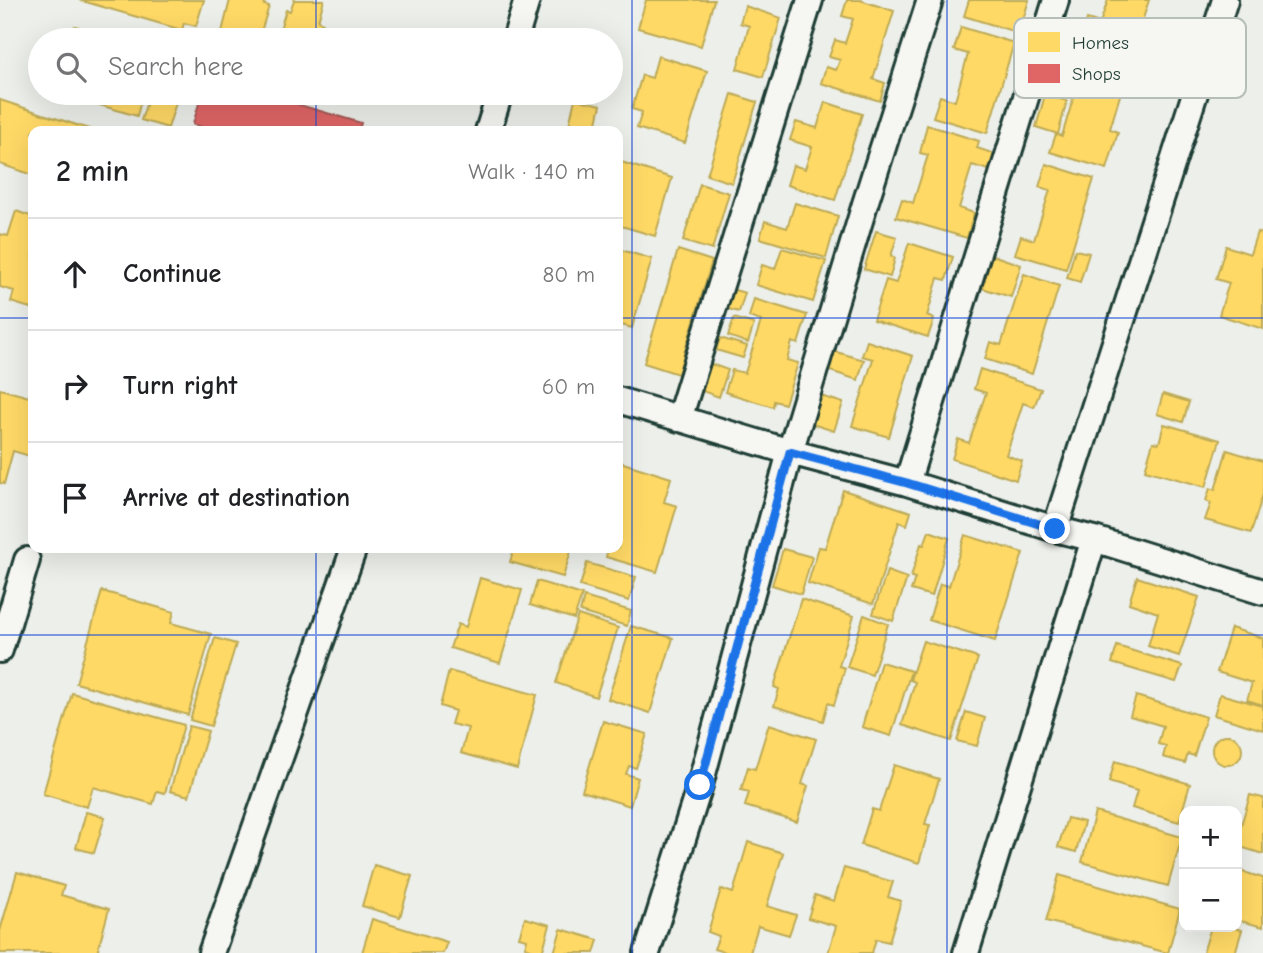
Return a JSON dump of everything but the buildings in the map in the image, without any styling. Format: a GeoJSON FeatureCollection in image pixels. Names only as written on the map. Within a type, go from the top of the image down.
{"type":"FeatureCollection","features":[{"type":"Feature","properties":{"kind":"street"},"geometry":{"type":"LineString","coordinates":[[519,28],[527,0]]}},
{"type":"Feature","properties":{"kind":"street"},"geometry":{"type":"LineString","coordinates":[[679,419],[810,0]]}},
{"type":"Feature","properties":{"kind":"street"},"geometry":{"type":"LineString","coordinates":[[647,953],[700,785],[790,452],[930,0]]}},
{"type":"Feature","properties":{"kind":"street"},"geometry":{"type":"LineString","coordinates":[[1050,18],[1056,0]]}},
{"type":"Feature","properties":{"kind":"street"},"geometry":{"type":"LineString","coordinates":[[1219,18],[1225,0]]}},
{"type":"Feature","properties":{"kind":"street"},"geometry":{"type":"LineString","coordinates":[[907,483],[1026,98]]}},
{"type":"Feature","properties":{"kind":"street"},"geometry":{"type":"LineString","coordinates":[[1055,529],[1194,98]]}},
{"type":"Feature","properties":{"kind":"street"},"geometry":{"type":"LineString","coordinates":[[490,126],[496,105]]}},
{"type":"Feature","properties":{"kind":"street"},"geometry":{"type":"LineString","coordinates":[[623,402],[790,452],[907,483],[1263,592]]}},
{"type":"Feature","properties":{"kind":"street"},"geometry":{"type":"LineString","coordinates":[[966,953],[1094,539]]}},
{"type":"Feature","properties":{"kind":"street"},"geometry":{"type":"LineString","coordinates":[[211,953],[352,553]]}},
{"type":"Feature","properties":{"kind":"street"},"geometry":{"type":"LineString","coordinates":[[0,650],[27,560]]}},
{"type":"Feature","properties":{"kind":"route"},"geometry":{"type":"LineString","coordinates":[[700,785],[790,452],[907,483],[1055,529]]}}]}
